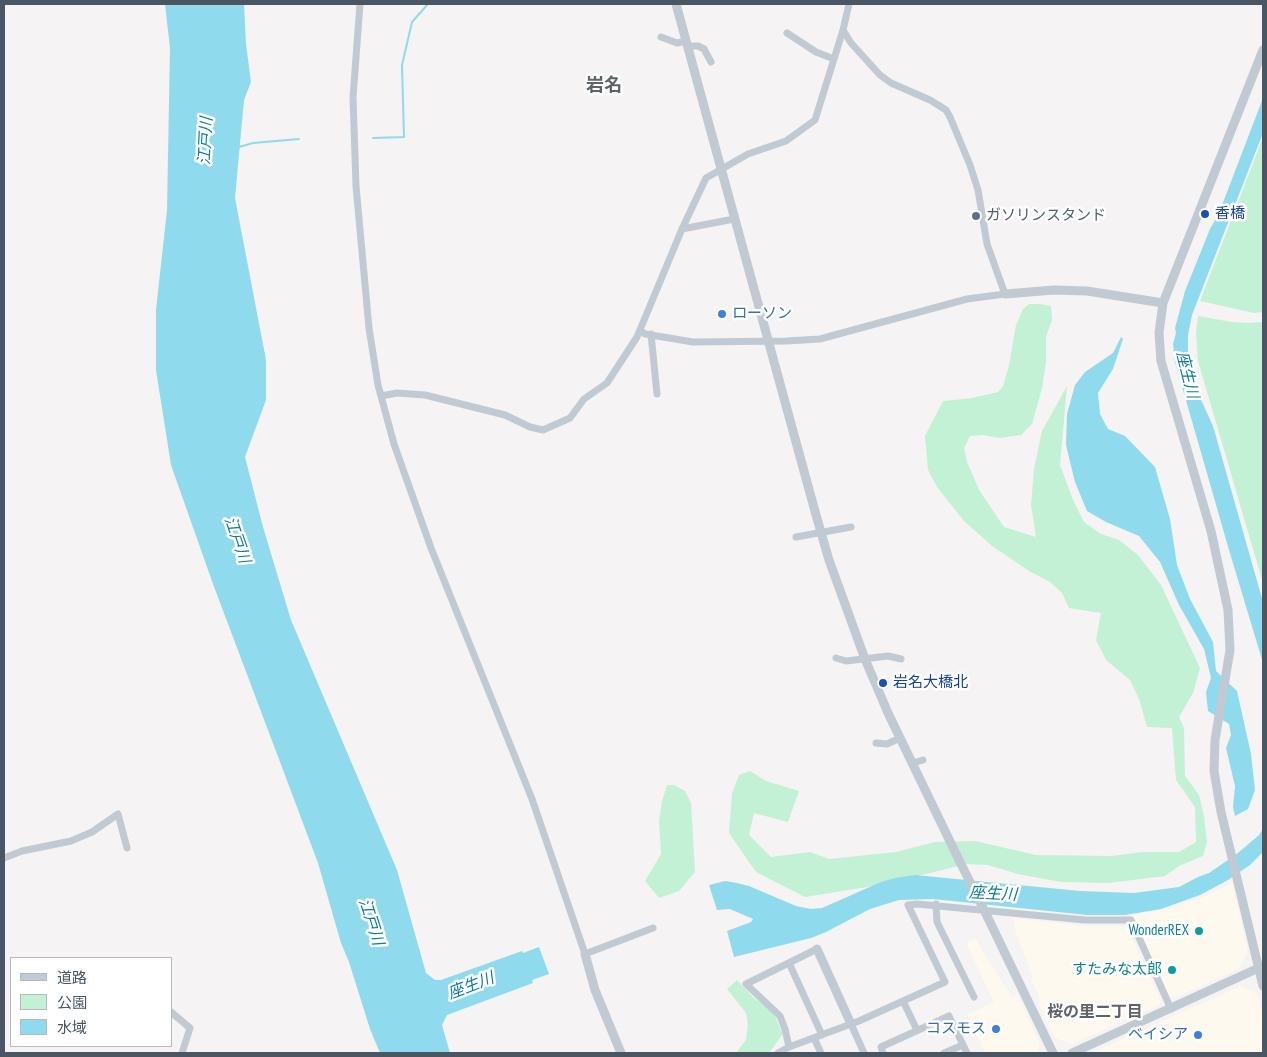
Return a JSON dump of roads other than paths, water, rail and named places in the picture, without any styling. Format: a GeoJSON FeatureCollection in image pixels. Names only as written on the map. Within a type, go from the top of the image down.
{"type":"FeatureCollection","features":[{"type":"Feature","properties":{"kind":"street"},"geometry":{"type":"LineString","coordinates":[[360,4],[352,97],[355,178],[369,328],[381,396],[394,444],[418,514],[532,799],[585,954],[595,990],[620,1053]]}},
{"type":"Feature","properties":{"kind":"street"},"geometry":{"type":"LineString","coordinates":[[676,4],[821,533],[865,659],[900,738],[1053,1053]]}},
{"type":"Feature","properties":{"kind":"street"},"geometry":{"type":"LineString","coordinates":[[381,396],[397,393],[416,393],[505,415],[537,429],[548,429],[570,418],[584,399],[607,383],[637,337],[682,229],[706,178],[748,154],[786,141],[815,120],[843,30],[849,4]]}},
{"type":"Feature","properties":{"kind":"street"},"geometry":{"type":"LineString","coordinates":[[843,30],[851,43],[880,75],[891,83],[930,100],[946,110],[970,165],[978,190],[986,244],[1005,294]]}},
{"type":"Feature","properties":{"kind":"street"},"geometry":{"type":"LineString","coordinates":[[787,33],[816,52],[834,59]]}},
{"type":"Feature","properties":{"kind":"street"},"geometry":{"type":"LineString","coordinates":[[660,37],[676,43],[698,46],[704,49],[711,62]]}},
{"type":"Feature","properties":{"kind":"street"},"geometry":{"type":"LineString","coordinates":[[1263,50],[1163,303],[1159,333],[1161,361],[1211,531],[1228,610],[1230,650],[1214,740],[1214,771],[1237,876],[1261,967],[1263,986]]}},
{"type":"Feature","properties":{"kind":"street"},"geometry":{"type":"LineString","coordinates":[[682,229],[734,218]]}},
{"type":"Feature","properties":{"kind":"street"},"geometry":{"type":"LineString","coordinates":[[640,330],[693,342],[820,339],[967,300],[1005,294],[1054,290],[1087,290],[1163,303]]}},
{"type":"Feature","properties":{"kind":"street"},"geometry":{"type":"LineString","coordinates":[[651,334],[657,394]]}},
{"type":"Feature","properties":{"kind":"street"},"geometry":{"type":"LineString","coordinates":[[796,537],[850,527]]}},
{"type":"Feature","properties":{"kind":"street"},"geometry":{"type":"LineString","coordinates":[[836,658],[846,661],[888,656],[901,659]]}},
{"type":"Feature","properties":{"kind":"street"},"geometry":{"type":"LineString","coordinates":[[876,743],[887,744],[900,738]]}},
{"type":"Feature","properties":{"kind":"street"},"geometry":{"type":"LineString","coordinates":[[912,763],[923,760]]}},
{"type":"Feature","properties":{"kind":"street"},"geometry":{"type":"LineString","coordinates":[[4,858],[71,841],[92,832],[118,814],[128,848]]}},
{"type":"Feature","properties":{"kind":"street"},"geometry":{"type":"LineString","coordinates":[[778,1053],[789,1047],[851,1024],[945,982],[908,905],[936,904],[1085,920],[1131,920],[1171,1008]]}},
{"type":"Feature","properties":{"kind":"street"},"geometry":{"type":"LineString","coordinates":[[936,904],[937,922],[974,997]]}},
{"type":"Feature","properties":{"kind":"street"},"geometry":{"type":"LineString","coordinates":[[585,954],[653,928]]}},
{"type":"Feature","properties":{"kind":"street"},"geometry":{"type":"LineString","coordinates":[[789,1047],[780,1016],[746,984],[818,949],[864,1053]]}},
{"type":"Feature","properties":{"kind":"street"},"geometry":{"type":"LineString","coordinates":[[790,963],[822,1035]]}},
{"type":"Feature","properties":{"kind":"street"},"geometry":{"type":"LineString","coordinates":[[1072,1053],[1261,967]]}},
{"type":"Feature","properties":{"kind":"street"},"geometry":{"type":"LineString","coordinates":[[903,1001],[917,1030]]}},
{"type":"Feature","properties":{"kind":"street"},"geometry":{"type":"LineString","coordinates":[[172,1013],[190,1028],[192,1032],[182,1053]]}},
{"type":"Feature","properties":{"kind":"street"},"geometry":{"type":"LineString","coordinates":[[884,1053],[881,1047],[949,1016],[966,1053]]}},
{"type":"Feature","properties":{"kind":"street"},"geometry":{"type":"LineString","coordinates":[[814,1038],[822,1053]]}},
{"type":"Feature","properties":{"kind":"street"},"geometry":{"type":"LineString","coordinates":[[944,1053],[963,1045]]}},
{"type":"Feature","properties":{"kind":"water"},"geometry":{"type":"Polygon","coordinates":[[[165,4],[244,4],[246,44],[251,82],[244,100],[235,198],[266,360],[266,400],[245,457],[263,527],[291,620],[397,870],[426,973],[435,980],[441,980],[522,951],[523,953],[539,947],[549,974],[532,980],[533,983],[447,1015],[442,1025],[450,1053],[380,1053],[341,943],[318,863],[213,584],[171,465],[156,370],[156,310],[167,210],[170,48],[165,4]]]}},
{"type":"Feature","properties":{"kind":"water","name":"座生川"},"geometry":{"type":"Polygon","coordinates":[[[1263,98],[1263,133],[1192,315],[1188,335],[1188,358],[1196,389],[1213,426],[1263,602],[1263,663],[1175,362],[1173,344],[1176,333],[1175,328],[1185,291],[1210,229],[1219,213],[1263,98]]]}},
{"type":"Feature","properties":{"kind":"water"},"geometry":{"type":"Polygon","coordinates":[[[1121,337],[1123,339],[1113,369],[1098,393],[1100,414],[1108,429],[1125,436],[1155,467],[1170,519],[1177,565],[1190,599],[1213,642],[1216,671],[1237,691],[1251,754],[1255,790],[1248,809],[1235,816],[1233,807],[1235,786],[1226,748],[1231,735],[1229,724],[1208,711],[1206,692],[1211,678],[1204,649],[1179,605],[1160,562],[1139,536],[1106,522],[1087,511],[1075,482],[1066,445],[1067,414],[1075,385],[1085,372],[1113,353],[1121,337]]]}},
{"type":"Feature","properties":{"kind":"water","name":"座生川"},"geometry":{"type":"Polygon","coordinates":[[[1263,829],[1263,852],[1250,865],[1228,880],[1200,895],[1161,909],[1125,915],[1087,915],[933,899],[899,900],[870,909],[811,938],[734,957],[727,931],[751,922],[753,919],[730,909],[717,910],[709,885],[725,881],[737,883],[749,886],[796,906],[811,909],[822,908],[881,882],[915,875],[1080,891],[1134,893],[1179,887],[1209,873],[1238,853],[1259,835],[1263,829]]]}},
{"type":"Feature","properties":{"kind":"waterway"},"geometry":{"type":"LineString","coordinates":[[373,138],[404,137],[402,65],[412,22],[428,4]]}},
{"type":"Feature","properties":{"kind":"waterway"},"geometry":{"type":"LineString","coordinates":[[239,147],[253,143],[299,139]]}},
{"type":"Feature","properties":{"kind":"place","name":"香橋"},"geometry":{"type":"Point","coordinates":[1205,214]}},
{"type":"Feature","properties":{"kind":"place","name":"ガソリンスタンド"},"geometry":{"type":"Point","coordinates":[976,216]}},
{"type":"Feature","properties":{"kind":"place","name":"ローソン"},"geometry":{"type":"Point","coordinates":[722,314]}},
{"type":"Feature","properties":{"kind":"place","name":"岩名大橋北"},"geometry":{"type":"Point","coordinates":[883,683]}},
{"type":"Feature","properties":{"kind":"place","name":"WonderREX"},"geometry":{"type":"Point","coordinates":[1199,931]}},
{"type":"Feature","properties":{"kind":"place","name":"すたみな太郎"},"geometry":{"type":"Point","coordinates":[1172,970]}},
{"type":"Feature","properties":{"kind":"place","name":"コスモス"},"geometry":{"type":"Point","coordinates":[996,1029]}},
{"type":"Feature","properties":{"kind":"place","name":"ベイシア"},"geometry":{"type":"Point","coordinates":[1198,1035]}},
{"type":"Feature","properties":{"kind":"district","name":"岩名"},"geometry":{"type":"Point","coordinates":[604,86]}},
{"type":"Feature","properties":{"kind":"district","name":"桜の里二丁目"},"geometry":{"type":"Point","coordinates":[1095,1012]}},
{"type":"Feature","properties":{"kind":"water label","name":"江戸川"},"geometry":{"type":"Point","coordinates":[206,141]}},
{"type":"Feature","properties":{"kind":"water label","name":"江戸川"},"geometry":{"type":"Point","coordinates":[237,540]}},
{"type":"Feature","properties":{"kind":"water label","name":"江戸川"},"geometry":{"type":"Point","coordinates":[371,922]}}]}
